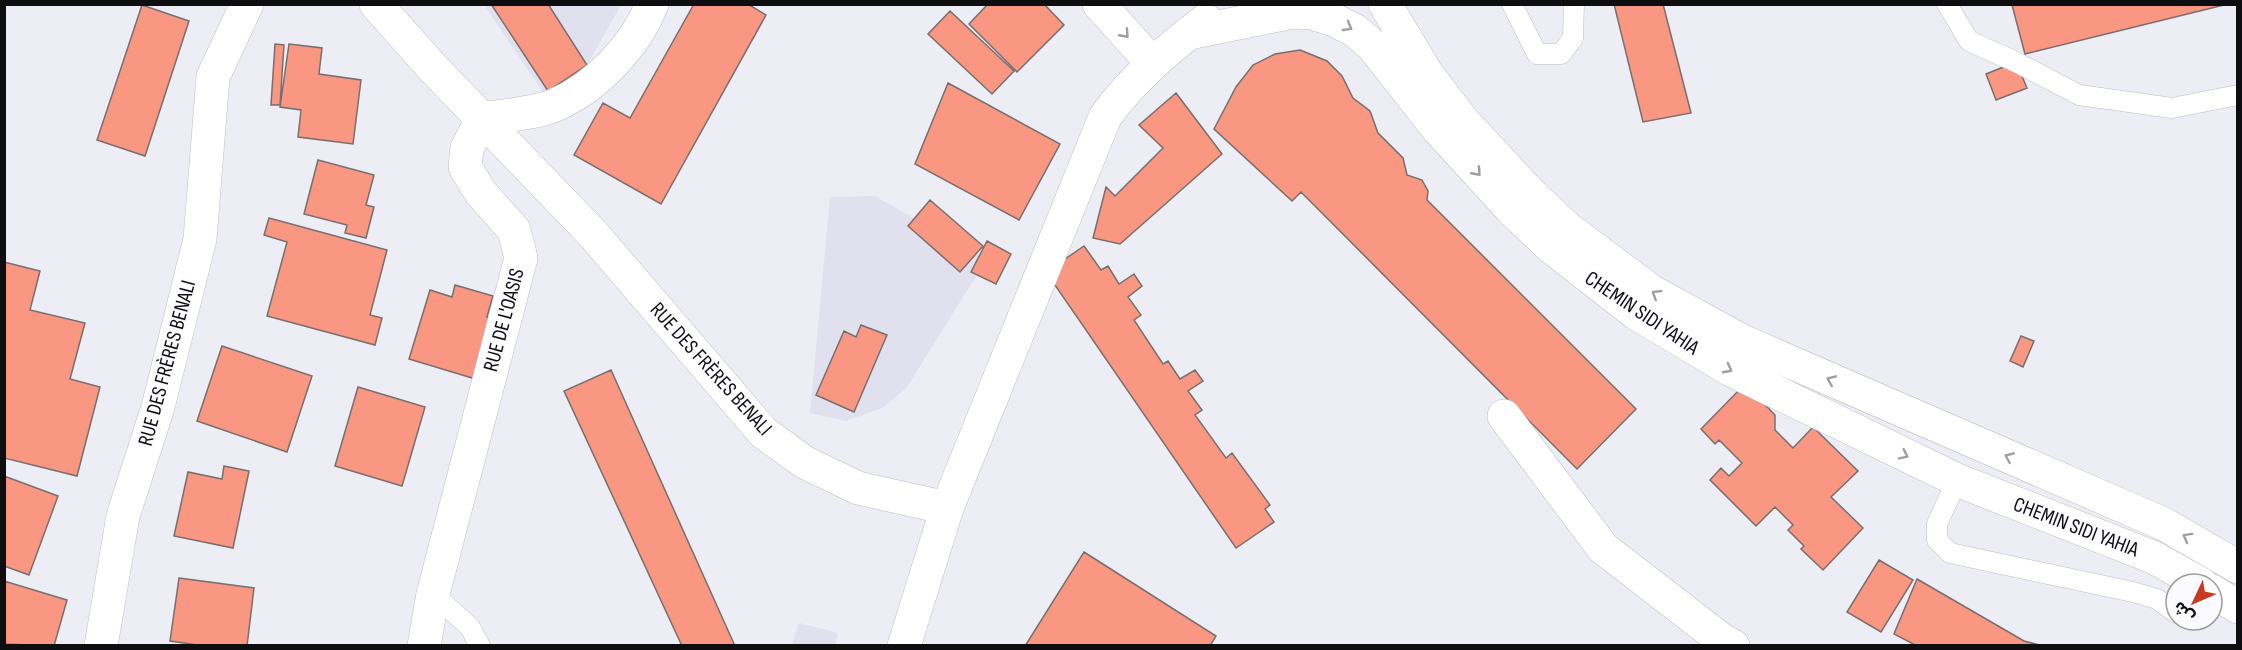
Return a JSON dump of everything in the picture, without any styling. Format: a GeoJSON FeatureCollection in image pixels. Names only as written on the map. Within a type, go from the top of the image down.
{"type":"FeatureCollection","features":[{"type":"Feature","properties":{"kind":"street","name":"RUE DES FRÈRES BENALI"},"geometry":{"type":"LineString","coordinates":[[101,645],[123,516],[158,407],[200,239],[220,4]]}},
{"type":"Feature","properties":{"kind":"street","name":"RUE DES FRÈRES BENALI"},"geometry":{"type":"LineString","coordinates":[[213,77],[247,4]]}},
{"type":"Feature","properties":{"kind":"street","name":"RUE DES FRÈRES BENALI"},"geometry":{"type":"LineString","coordinates":[[376,4],[482,119],[593,234],[763,432],[804,462],[858,488],[947,508]]}},
{"type":"Feature","properties":{"kind":"street"},"geometry":{"type":"LineString","coordinates":[[482,119],[553,106],[594,84],[644,24],[652,4]]}},
{"type":"Feature","properties":{"kind":"street"},"geometry":{"type":"LineString","coordinates":[[1099,4],[1152,63]]}},
{"type":"Feature","properties":{"kind":"street"},"geometry":{"type":"LineString","coordinates":[[904,645],[947,508],[1105,117],[1125,89],[1152,63],[1227,4]]}},
{"type":"Feature","properties":{"kind":"street","name":"CHEMIN SIDI YAHIA"},"geometry":{"type":"LineString","coordinates":[[1385,4],[1427,74],[1463,121],[1567,228],[1651,291],[1742,341],[2164,524],[2238,567]]}},
{"type":"Feature","properties":{"kind":"street","name":"CHEMIN SIDI YAHIA"},"geometry":{"type":"LineString","coordinates":[[1189,33],[1317,9],[1354,30],[1372,45],[1438,129],[1511,209],[1551,247],[1637,314],[1731,370],[1957,480],[2155,558],[2180,572]]}},
{"type":"Feature","properties":{"kind":"street","name":"RUE DE L'OASIS"},"geometry":{"type":"LineString","coordinates":[[423,645],[433,594],[521,258],[514,230],[481,193],[465,167],[467,148],[482,119]]}},
{"type":"Feature","properties":{"kind":"street"},"geometry":{"type":"LineString","coordinates":[[1504,416],[1603,548],[1722,640],[1733,645]]}},
{"type":"Feature","properties":{"kind":"street"},"geometry":{"type":"LineString","coordinates":[[2224,598],[2238,607]]}},
{"type":"Feature","properties":{"kind":"lane"},"geometry":{"type":"LineString","coordinates":[[1512,4],[1537,54],[1561,54],[1573,38],[1574,4]]}},
{"type":"Feature","properties":{"kind":"lane"},"geometry":{"type":"LineString","coordinates":[[1947,4],[1969,41],[2016,62],[2079,95],[2172,108],[2238,95]]}},
{"type":"Feature","properties":{"kind":"lane"},"geometry":{"type":"LineString","coordinates":[[1957,480],[1937,524],[1937,540],[1950,553],[2040,570],[2133,592],[2157,599],[2164,604]]}},
{"type":"Feature","properties":{"kind":"lane"},"geometry":{"type":"LineString","coordinates":[[433,594],[470,627],[480,645]]}},
{"type":"Feature","properties":{"kind":"shaded area"},"geometry":{"type":"Polygon","coordinates":[[[484,5],[621,5],[585,69],[545,95],[484,5]]]}},
{"type":"Feature","properties":{"kind":"shaded area"},"geometry":{"type":"Polygon","coordinates":[[[875,196],[986,260],[907,387],[884,407],[846,421],[810,413],[830,197],[875,196]]]}},
{"type":"Feature","properties":{"kind":"shaded area"},"geometry":{"type":"Polygon","coordinates":[[[799,623],[838,633],[835,645],[792,645],[799,623]]]}},
{"type":"Feature","properties":{"kind":"building"},"geometry":{"type":"Polygon","coordinates":[[[491,4],[548,4],[587,65],[548,91],[491,4]]]}},
{"type":"Feature","properties":{"kind":"building"},"geometry":{"type":"Polygon","coordinates":[[[694,4],[748,4],[766,15],[661,204],[574,155],[603,103],[630,118],[694,4]]]}},
{"type":"Feature","properties":{"kind":"building"},"geometry":{"type":"Polygon","coordinates":[[[988,4],[1044,4],[1064,25],[1017,72],[969,24],[988,4]]]}},
{"type":"Feature","properties":{"kind":"building"},"geometry":{"type":"Polygon","coordinates":[[[1614,4],[1663,4],[1691,113],[1643,122],[1614,4]]]}},
{"type":"Feature","properties":{"kind":"building"},"geometry":{"type":"Polygon","coordinates":[[[2228,4],[2025,54],[2012,5],[2228,4]]]}},
{"type":"Feature","properties":{"kind":"building"},"geometry":{"type":"Polygon","coordinates":[[[142,5],[189,21],[145,156],[97,140],[142,5]]]}},
{"type":"Feature","properties":{"kind":"building"},"geometry":{"type":"Polygon","coordinates":[[[950,11],[1014,71],[992,94],[928,34],[950,11]]]}},
{"type":"Feature","properties":{"kind":"building"},"geometry":{"type":"Polygon","coordinates":[[[275,44],[284,45],[280,105],[271,105],[275,44]]]}},
{"type":"Feature","properties":{"kind":"building"},"geometry":{"type":"Polygon","coordinates":[[[289,44],[322,48],[319,74],[361,80],[353,144],[298,137],[301,110],[280,107],[289,44]]]}},
{"type":"Feature","properties":{"kind":"building"},"geometry":{"type":"Polygon","coordinates":[[[1300,50],[1327,61],[1342,76],[1353,98],[1370,111],[1378,133],[1403,158],[1407,175],[1422,180],[1428,191],[1427,200],[1636,409],[1577,469],[1301,192],[1292,201],[1214,129],[1236,87],[1253,65],[1275,54],[1300,50]]]}},
{"type":"Feature","properties":{"kind":"building"},"geometry":{"type":"Polygon","coordinates":[[[2016,62],[2027,88],[1996,100],[1986,74],[2016,62]]]}},
{"type":"Feature","properties":{"kind":"building"},"geometry":{"type":"Polygon","coordinates":[[[948,83],[1060,144],[1019,220],[915,164],[948,83]]]}},
{"type":"Feature","properties":{"kind":"building"},"geometry":{"type":"Polygon","coordinates":[[[1176,93],[1222,154],[1120,244],[1093,238],[1106,187],[1115,196],[1163,148],[1139,125],[1176,93]]]}},
{"type":"Feature","properties":{"kind":"building"},"geometry":{"type":"Polygon","coordinates":[[[318,160],[374,175],[366,205],[374,207],[366,238],[345,233],[347,225],[304,214],[318,160]]]}},
{"type":"Feature","properties":{"kind":"building"},"geometry":{"type":"Polygon","coordinates":[[[930,200],[983,246],[960,272],[908,226],[930,200]]]}},
{"type":"Feature","properties":{"kind":"building"},"geometry":{"type":"Polygon","coordinates":[[[269,218],[387,250],[370,315],[382,318],[375,345],[267,316],[287,242],[264,235],[269,218]]]}},
{"type":"Feature","properties":{"kind":"building"},"geometry":{"type":"Polygon","coordinates":[[[987,241],[1011,254],[996,284],[971,272],[987,241]]]}},
{"type":"Feature","properties":{"kind":"building"},"geometry":{"type":"Polygon","coordinates":[[[1084,246],[1101,270],[1108,266],[1119,284],[1134,274],[1142,286],[1128,297],[1141,315],[1134,320],[1163,364],[1168,361],[1180,379],[1195,370],[1203,381],[1188,391],[1202,410],[1195,415],[1226,458],[1232,453],[1270,505],[1265,509],[1274,522],[1236,548],[1046,272],[1084,246]]]}},
{"type":"Feature","properties":{"kind":"building"},"geometry":{"type":"Polygon","coordinates":[[[4,262],[40,271],[30,310],[85,323],[70,379],[100,387],[77,476],[4,458],[4,262]]]}},
{"type":"Feature","properties":{"kind":"building"},"geometry":{"type":"Polygon","coordinates":[[[455,285],[493,296],[487,317],[509,323],[492,384],[409,359],[430,290],[452,297],[455,285]]]}},
{"type":"Feature","properties":{"kind":"building"},"geometry":{"type":"Polygon","coordinates":[[[861,325],[887,335],[854,412],[816,395],[844,331],[856,337],[861,325]]]}},
{"type":"Feature","properties":{"kind":"building"},"geometry":{"type":"Polygon","coordinates":[[[2021,336],[2034,341],[2023,367],[2010,361],[2021,336]]]}},
{"type":"Feature","properties":{"kind":"building"},"geometry":{"type":"Polygon","coordinates":[[[222,346],[312,376],[287,452],[197,421],[222,346]]]}},
{"type":"Feature","properties":{"kind":"building"},"geometry":{"type":"Polygon","coordinates":[[[611,370],[735,646],[682,646],[564,391],[611,370]]]}},
{"type":"Feature","properties":{"kind":"building"},"geometry":{"type":"Polygon","coordinates":[[[1745,384],[1775,415],[1775,430],[1793,448],[1813,427],[1858,471],[1831,497],[1863,528],[1823,570],[1801,549],[1804,546],[1788,530],[1793,525],[1775,507],[1756,526],[1710,480],[1721,468],[1729,476],[1742,463],[1719,440],[1715,444],[1701,429],[1745,384]]]}},
{"type":"Feature","properties":{"kind":"building"},"geometry":{"type":"Polygon","coordinates":[[[358,387],[425,407],[402,486],[335,466],[358,387]]]}},
{"type":"Feature","properties":{"kind":"building"},"geometry":{"type":"Polygon","coordinates":[[[224,466],[249,471],[233,548],[174,536],[188,472],[222,479],[224,466]]]}},
{"type":"Feature","properties":{"kind":"building"},"geometry":{"type":"Polygon","coordinates":[[[4,476],[58,496],[29,575],[4,566],[4,476]]]}},
{"type":"Feature","properties":{"kind":"building"},"geometry":{"type":"Polygon","coordinates":[[[1084,552],[1216,636],[1210,646],[1025,646],[1084,552]]]}},
{"type":"Feature","properties":{"kind":"building"},"geometry":{"type":"Polygon","coordinates":[[[1879,560],[1913,580],[1881,632],[1847,612],[1879,560]]]}},
{"type":"Feature","properties":{"kind":"building"},"geometry":{"type":"Polygon","coordinates":[[[179,578],[254,588],[247,646],[205,646],[170,641],[179,578]]]}},
{"type":"Feature","properties":{"kind":"building"},"geometry":{"type":"Polygon","coordinates":[[[1917,579],[2024,641],[2043,646],[1917,646],[1894,634],[1917,579]]]}},
{"type":"Feature","properties":{"kind":"building"},"geometry":{"type":"Polygon","coordinates":[[[4,581],[67,600],[54,646],[4,644],[4,581]]]}}]}
